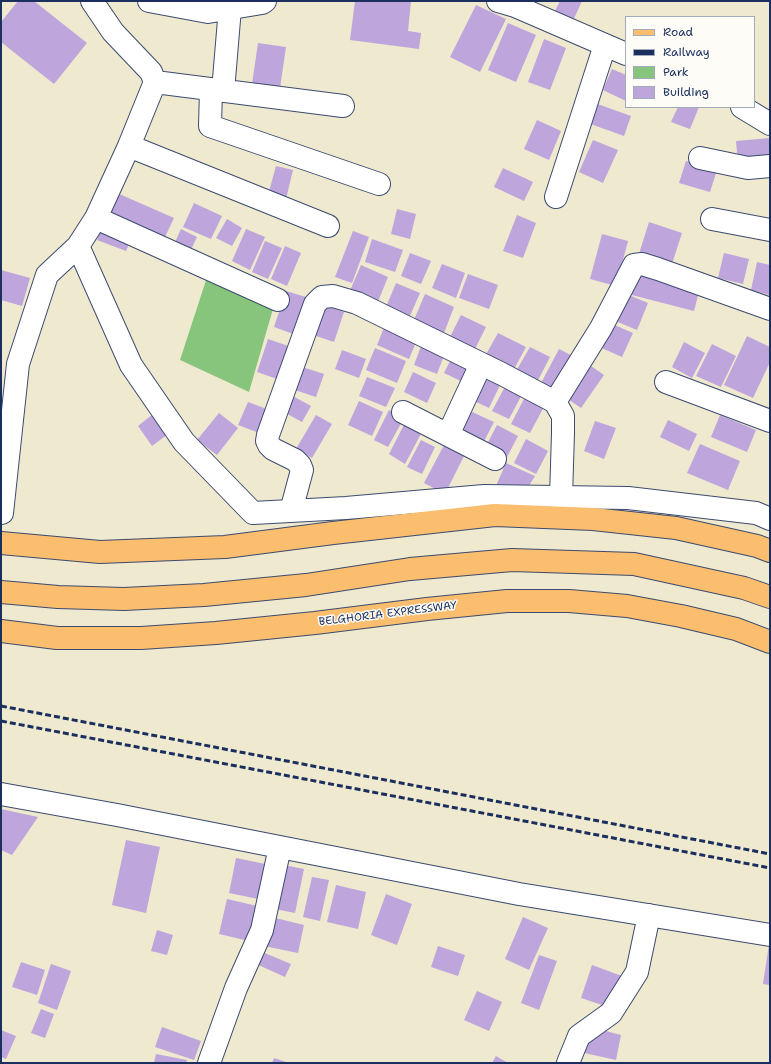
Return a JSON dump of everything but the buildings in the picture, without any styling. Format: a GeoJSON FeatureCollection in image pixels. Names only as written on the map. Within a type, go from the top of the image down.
{"type":"FeatureCollection","features":[{"type":"Feature","properties":{"kind":"main road"},"geometry":{"type":"LineString","coordinates":[[1,543],[100,552],[225,547],[495,515],[593,519],[676,528],[757,546],[770,551]]}},
{"type":"Feature","properties":{"kind":"main road"},"geometry":{"type":"LineString","coordinates":[[1,592],[58,597],[124,599],[204,595],[306,585],[410,569],[512,560],[634,564],[744,588],[770,597]]}},
{"type":"Feature","properties":{"kind":"main road","name":"BELGHORIA EXPRESSWAY"},"geometry":{"type":"LineString","coordinates":[[1,632],[57,638],[141,638],[216,633],[315,623],[507,601],[570,601],[627,606],[681,616],[736,629],[770,642]]}},
{"type":"Feature","properties":{"kind":"street"},"geometry":{"type":"LineString","coordinates":[[2,513],[18,364],[48,275],[78,246],[96,218],[129,146],[155,82],[151,72],[113,32],[92,1]]}},
{"type":"Feature","properties":{"kind":"street"},"geometry":{"type":"LineString","coordinates":[[163,2],[208,12],[262,3],[265,1]]}},
{"type":"Feature","properties":{"kind":"street"},"geometry":{"type":"LineString","coordinates":[[498,1],[515,6],[625,54]]}},
{"type":"Feature","properties":{"kind":"street"},"geometry":{"type":"LineString","coordinates":[[230,8],[210,126],[379,184]]}},
{"type":"Feature","properties":{"kind":"street"},"geometry":{"type":"LineString","coordinates":[[556,197],[605,45]]}},
{"type":"Feature","properties":{"kind":"street"},"geometry":{"type":"LineString","coordinates":[[155,82],[343,106]]}},
{"type":"Feature","properties":{"kind":"street"},"geometry":{"type":"LineString","coordinates":[[744,108],[770,124]]}},
{"type":"Feature","properties":{"kind":"street"},"geometry":{"type":"LineString","coordinates":[[129,146],[328,226]]}},
{"type":"Feature","properties":{"kind":"street"},"geometry":{"type":"LineString","coordinates":[[700,158],[748,168],[770,166]]}},
{"type":"Feature","properties":{"kind":"street"},"geometry":{"type":"LineString","coordinates":[[96,218],[278,300]]}},
{"type":"Feature","properties":{"kind":"street"},"geometry":{"type":"LineString","coordinates":[[712,219],[770,230]]}},
{"type":"Feature","properties":{"kind":"street"},"geometry":{"type":"LineString","coordinates":[[78,246],[131,365],[184,442],[253,513],[353,507],[484,496],[628,498],[756,513],[770,519]]}},
{"type":"Feature","properties":{"kind":"street"},"geometry":{"type":"LineString","coordinates":[[555,402],[601,328],[634,265],[642,264],[658,269],[770,309]]}},
{"type":"Feature","properties":{"kind":"street"},"geometry":{"type":"LineString","coordinates":[[291,511],[302,470],[300,465],[295,460],[273,449],[269,445],[267,441],[268,435],[315,304],[322,297],[333,296],[357,303],[555,402],[563,416],[561,497]]}},
{"type":"Feature","properties":{"kind":"street"},"geometry":{"type":"LineString","coordinates":[[448,435],[481,364]]}},
{"type":"Feature","properties":{"kind":"street"},"geometry":{"type":"LineString","coordinates":[[666,382],[770,421]]}},
{"type":"Feature","properties":{"kind":"street"},"geometry":{"type":"LineString","coordinates":[[404,412],[495,459]]}},
{"type":"Feature","properties":{"kind":"street"},"geometry":{"type":"LineString","coordinates":[[1,794],[519,894],[770,935]]}},
{"type":"Feature","properties":{"kind":"street"},"geometry":{"type":"LineString","coordinates":[[209,1063],[236,988],[262,930],[280,847]]}},
{"type":"Feature","properties":{"kind":"street"},"geometry":{"type":"LineString","coordinates":[[568,1063],[579,1036],[611,1014],[637,972],[649,915]]}},
{"type":"Feature","properties":{"kind":"green space"},"geometry":{"type":"Polygon","coordinates":[[[210,268],[277,295],[249,392],[180,360],[210,268]]]}},
{"type":"Feature","properties":{"kind":"railway"},"geometry":{"type":"LineString","coordinates":[[1,706],[770,854]]}},
{"type":"Feature","properties":{"kind":"railway"},"geometry":{"type":"LineString","coordinates":[[1,721],[770,868]]}}]}
